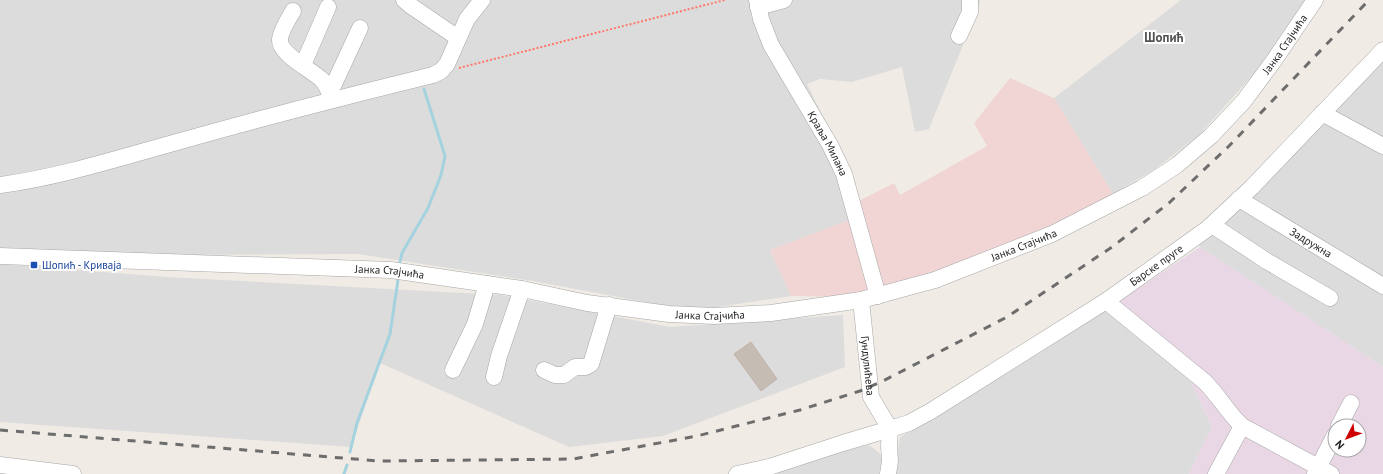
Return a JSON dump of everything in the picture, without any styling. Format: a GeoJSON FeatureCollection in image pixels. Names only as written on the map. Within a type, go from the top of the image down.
{"type":"FeatureCollection","features":[{"type":"Feature","properties":{"kind":"street"},"geometry":{"type":"LineString","coordinates":[[404,0],[458,38]]}},
{"type":"Feature","properties":{"kind":"street"},"geometry":{"type":"LineString","coordinates":[[0,185],[93,165],[330,95],[432,75],[441,71],[447,64],[467,20],[482,0]]}},
{"type":"Feature","properties":{"kind":"street"},"geometry":{"type":"LineString","coordinates":[[758,4],[784,0]]}},
{"type":"Feature","properties":{"kind":"street"},"geometry":{"type":"LineString","coordinates":[[959,36],[970,12],[970,0]]}},
{"type":"Feature","properties":{"kind":"street","name":"Јанка Стајчића"},"geometry":{"type":"LineString","coordinates":[[0,256],[391,270],[487,284],[587,303],[669,314],[714,316],[771,313],[861,300],[936,280],[1052,234],[1142,188],[1171,168],[1211,136],[1244,101],[1275,59],[1315,0]]}},
{"type":"Feature","properties":{"kind":"street","name":"Краља Милана"},"geometry":{"type":"LineString","coordinates":[[758,4],[761,19],[771,45],[830,145],[844,174],[878,296]]}},
{"type":"Feature","properties":{"kind":"street"},"geometry":{"type":"LineString","coordinates":[[303,65],[328,6]]}},
{"type":"Feature","properties":{"kind":"street"},"geometry":{"type":"LineString","coordinates":[[292,11],[280,38],[280,44],[285,51],[322,80],[330,95]]}},
{"type":"Feature","properties":{"kind":"street"},"geometry":{"type":"LineString","coordinates":[[330,95],[360,28]]}},
{"type":"Feature","properties":{"kind":"street","name":"Барске пруге"},"geometry":{"type":"LineString","coordinates":[[737,474],[769,467],[909,423],[931,411],[1106,301],[1208,230],[1383,50]]}},
{"type":"Feature","properties":{"kind":"street"},"geometry":{"type":"LineString","coordinates":[[1322,113],[1383,146]]}},
{"type":"Feature","properties":{"kind":"street","name":"Задружна"},"geometry":{"type":"LineString","coordinates":[[1239,199],[1383,286]]}},
{"type":"Feature","properties":{"kind":"street"},"geometry":{"type":"LineString","coordinates":[[1212,225],[1265,260],[1330,298]]}},
{"type":"Feature","properties":{"kind":"street"},"geometry":{"type":"LineString","coordinates":[[453,370],[475,324],[487,284]]}},
{"type":"Feature","properties":{"kind":"street"},"geometry":{"type":"LineString","coordinates":[[494,377],[499,356],[522,290]]}},
{"type":"Feature","properties":{"kind":"street","name":"Гундулићева"},"geometry":{"type":"LineString","coordinates":[[861,300],[871,397],[890,429]]}},
{"type":"Feature","properties":{"kind":"street"},"geometry":{"type":"LineString","coordinates":[[1106,301],[1205,382],[1217,394],[1242,426],[1321,472],[1327,456]]}},
{"type":"Feature","properties":{"kind":"street"},"geometry":{"type":"LineString","coordinates":[[544,370],[555,375],[564,375],[575,367],[586,367],[591,364],[609,306]]}},
{"type":"Feature","properties":{"kind":"street"},"geometry":{"type":"LineString","coordinates":[[1343,418],[1351,403]]}},
{"type":"Feature","properties":{"kind":"street"},"geometry":{"type":"LineString","coordinates":[[1216,474],[1242,426]]}},
{"type":"Feature","properties":{"kind":"street"},"geometry":{"type":"LineString","coordinates":[[888,474],[890,461],[890,429]]}},
{"type":"Feature","properties":{"kind":"street"},"geometry":{"type":"LineString","coordinates":[[0,464],[73,474]]}},
{"type":"Feature","properties":{"kind":"path"},"geometry":{"type":"LineString","coordinates":[[455,69],[725,0]]}},
{"type":"Feature","properties":{"kind":"shaded area"},"geometry":{"type":"Polygon","coordinates":[[[0,0],[980,0],[980,3],[929,129],[915,132],[902,67],[852,82],[820,79],[807,84],[855,181],[860,201],[853,219],[770,250],[791,296],[692,311],[533,281],[358,254],[146,255],[0,248],[0,0]]]}},
{"type":"Feature","properties":{"kind":"shaded area"},"geometry":{"type":"Polygon","coordinates":[[[1181,0],[1306,0],[1270,56],[1199,135],[1155,169],[1113,194],[1054,98],[1181,0]]]}},
{"type":"Feature","properties":{"kind":"shaded area"},"geometry":{"type":"Polygon","coordinates":[[[1383,41],[1383,367],[1200,247],[1195,232],[1239,198],[1319,106],[1383,41]]]}},
{"type":"Feature","properties":{"kind":"shaded area"},"geometry":{"type":"Polygon","coordinates":[[[1010,78],[1054,98],[1113,194],[1028,237],[937,276],[847,297],[791,296],[770,250],[852,219],[851,205],[894,183],[900,195],[987,146],[974,123],[1010,78]]]}},
{"type":"Feature","properties":{"kind":"shaded area"},"geometry":{"type":"Polygon","coordinates":[[[1200,247],[1383,367],[1383,474],[1189,474],[1212,427],[1187,374],[1115,304],[1200,247]]]}},
{"type":"Feature","properties":{"kind":"shaded area"},"geometry":{"type":"Polygon","coordinates":[[[0,264],[167,277],[501,295],[670,327],[843,315],[845,367],[663,436],[569,447],[380,363],[351,447],[0,422],[0,264]]]}},
{"type":"Feature","properties":{"kind":"shaded area"},"geometry":{"type":"Polygon","coordinates":[[[1115,304],[1187,374],[1212,427],[1189,474],[895,474],[900,437],[1115,304]]]}},
{"type":"Feature","properties":{"kind":"shaded area"},"geometry":{"type":"Polygon","coordinates":[[[869,445],[883,456],[879,474],[728,474],[869,445]]]}},
{"type":"Feature","properties":{"kind":"building"},"geometry":{"type":"Polygon","coordinates":[[[751,342],[777,379],[761,391],[734,354],[751,342]]]}},
{"type":"Feature","properties":{"kind":"waterway"},"geometry":{"type":"LineString","coordinates":[[400,262],[402,253],[428,208],[441,175],[445,156],[424,89]]}},
{"type":"Feature","properties":{"kind":"waterway"},"geometry":{"type":"LineString","coordinates":[[350,452],[357,423],[390,334],[398,280]]}},
{"type":"Feature","properties":{"kind":"waterway"},"geometry":{"type":"LineString","coordinates":[[344,474],[347,465]]}},
{"type":"Feature","properties":{"kind":"railway"},"geometry":{"type":"LineString","coordinates":[[0,430],[379,461],[573,459],[697,436],[800,410],[860,391],[881,382],[1007,317],[1112,247],[1169,203],[1229,146],[1369,0]]}},
{"type":"Feature","properties":{"kind":"place","name":"Шопић - Криваја"},"geometry":{"type":"Point","coordinates":[34,265]}},
{"type":"Feature","properties":{"kind":"district","name":"Шопић"},"geometry":{"type":"Point","coordinates":[1164,37]}}]}
